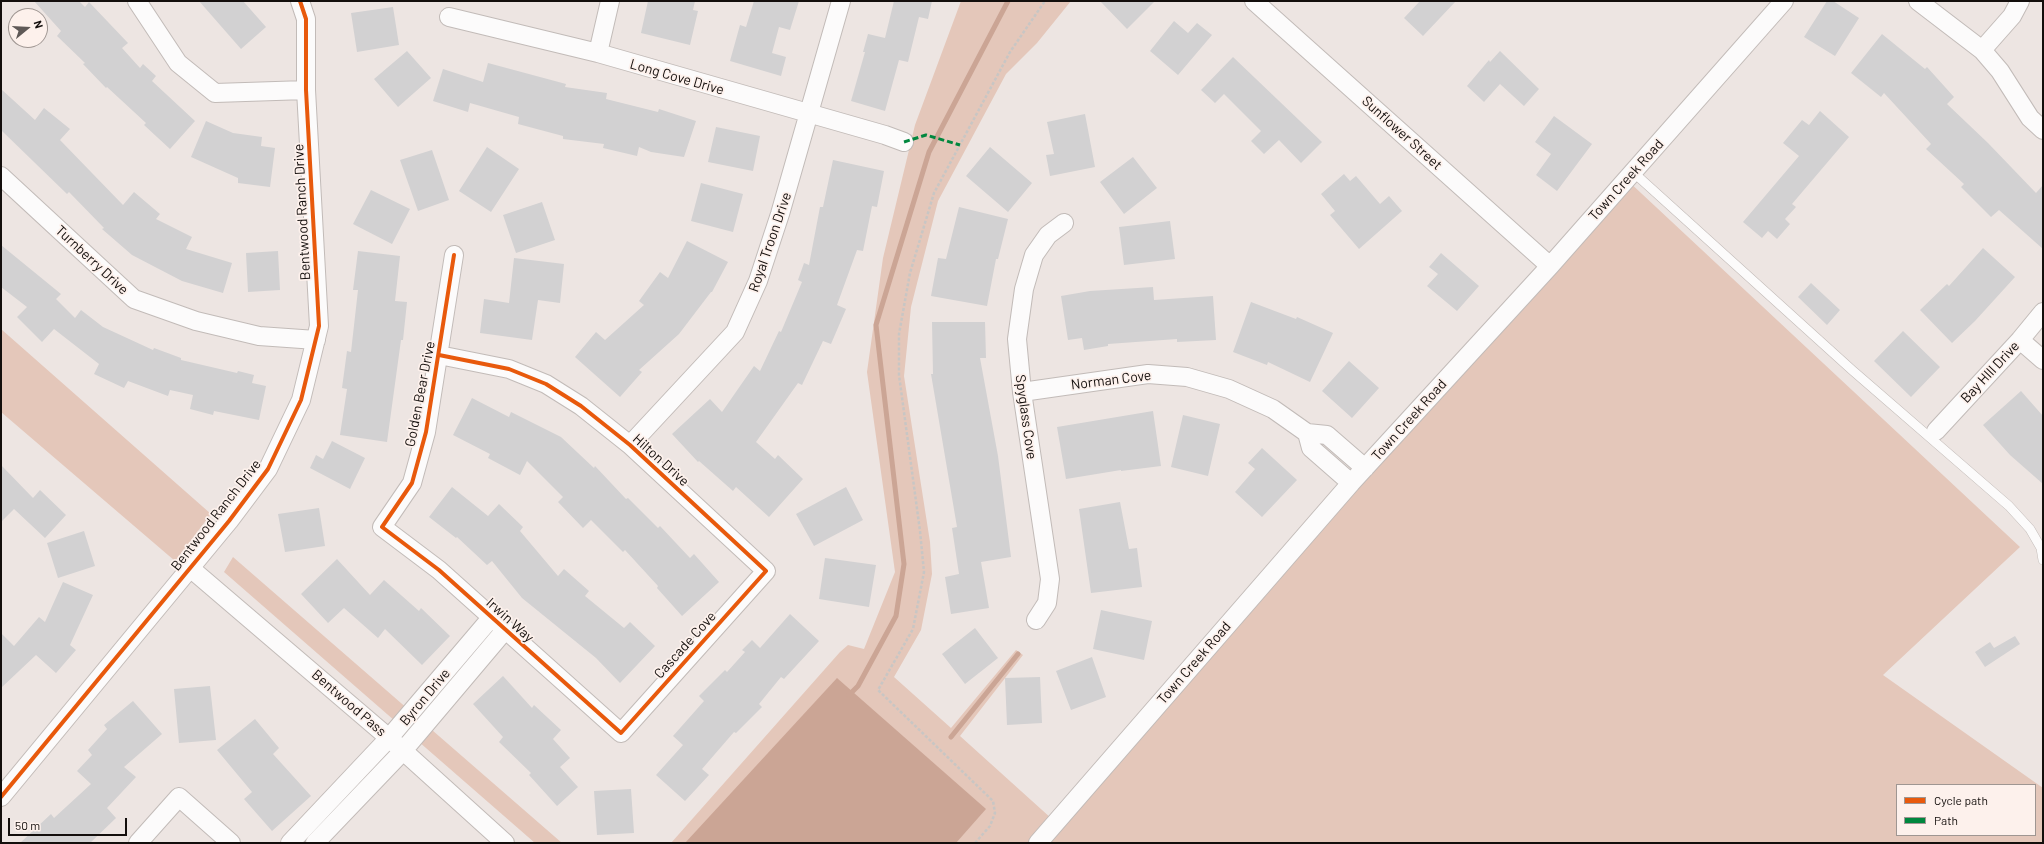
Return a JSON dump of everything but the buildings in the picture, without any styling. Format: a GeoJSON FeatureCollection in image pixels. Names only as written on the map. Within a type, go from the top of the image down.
{"type":"FeatureCollection","features":[{"type":"Feature","properties":{"kind":"street"},"geometry":{"type":"LineString","coordinates":[[137,1],[178,63],[215,93],[306,90]]}},
{"type":"Feature","properties":{"kind":"street","name":"Bentwood Ranch Drive"},"geometry":{"type":"LineString","coordinates":[[1,797],[189,567],[229,521],[268,469],[301,400],[319,326],[306,90],[306,20],[300,1]]}},
{"type":"Feature","properties":{"kind":"street"},"geometry":{"type":"LineString","coordinates":[[598,54],[610,1]]}},
{"type":"Feature","properties":{"kind":"street","name":"Royal Troon Drive"},"geometry":{"type":"LineString","coordinates":[[630,445],[736,332],[758,281],[810,114],[841,1]]}},
{"type":"Feature","properties":{"kind":"street","name":"Sunflower Street"},"geometry":{"type":"LineString","coordinates":[[1254,1],[1550,266]]}},
{"type":"Feature","properties":{"kind":"street","name":"Town Creek Road"},"geometry":{"type":"LineString","coordinates":[[1038,843],[1350,483],[1550,266],[1784,1]]}},
{"type":"Feature","properties":{"kind":"street"},"geometry":{"type":"LineString","coordinates":[[1918,1],[1982,50],[2000,72],[2030,118],[2043,130]]}},
{"type":"Feature","properties":{"kind":"street"},"geometry":{"type":"LineString","coordinates":[[1982,50],[2012,16],[2020,1]]}},
{"type":"Feature","properties":{"kind":"street","name":"Long Cove Drive"},"geometry":{"type":"LineString","coordinates":[[449,16],[598,54],[885,135],[904,142]]}},
{"type":"Feature","properties":{"kind":"street","name":"Turnberry Drive"},"geometry":{"type":"LineString","coordinates":[[1,176],[134,299],[196,321],[259,336],[316,340]]}},
{"type":"Feature","properties":{"kind":"street","name":"Spyglass Cove"},"geometry":{"type":"LineString","coordinates":[[1036,620],[1047,603],[1050,579],[1022,392],[1017,339],[1024,289],[1034,255],[1048,235],[1064,223]]}},
{"type":"Feature","properties":{"kind":"street","name":"Golden Bear Drive"},"geometry":{"type":"LineString","coordinates":[[382,527],[412,482],[426,432],[454,256]]}},
{"type":"Feature","properties":{"kind":"street","name":"Bay HIll Drive"},"geometry":{"type":"LineString","coordinates":[[1936,431],[2020,340],[2043,312]]}},
{"type":"Feature","properties":{"kind":"street"},"geometry":{"type":"LineString","coordinates":[[2020,340],[2043,360]]}},
{"type":"Feature","properties":{"kind":"street","name":"Hilton Drive"},"geometry":{"type":"LineString","coordinates":[[439,355],[509,369],[546,384],[580,406],[630,445],[766,571]]}},
{"type":"Feature","properties":{"kind":"street","name":"Norman Cove"},"geometry":{"type":"LineString","coordinates":[[1022,392],[1148,374],[1187,377],[1230,389],[1273,409],[1306,433],[1311,448],[1350,483]]}},
{"type":"Feature","properties":{"kind":"street"},"geometry":{"type":"LineString","coordinates":[[1306,433],[1326,435],[1365,468]]}},
{"type":"Feature","properties":{"kind":"street","name":"Irwin Way"},"geometry":{"type":"LineString","coordinates":[[382,527],[439,570],[621,733]]}},
{"type":"Feature","properties":{"kind":"street","name":"Bentwood Pass"},"geometry":{"type":"LineString","coordinates":[[189,567],[390,738],[402,752],[505,843]]}},
{"type":"Feature","properties":{"kind":"street","name":"Cascade Cove"},"geometry":{"type":"LineString","coordinates":[[621,733],[766,571]]}},
{"type":"Feature","properties":{"kind":"street","name":"Byron Drive"},"geometry":{"type":"LineString","coordinates":[[290,843],[390,738],[491,618]]}},
{"type":"Feature","properties":{"kind":"street","name":"Byron Drive"},"geometry":{"type":"LineString","coordinates":[[316,843],[402,752],[505,630]]}},
{"type":"Feature","properties":{"kind":"street"},"geometry":{"type":"LineString","coordinates":[[138,843],[179,797],[231,843]]}},
{"type":"Feature","properties":{"kind":"lane"},"geometry":{"type":"LineString","coordinates":[[1633,172],[1852,370],[2009,506],[2030,529],[2041,548],[2043,560]]}},
{"type":"Feature","properties":{"kind":"path"},"geometry":{"type":"LineString","coordinates":[[976,843],[990,826],[994,813],[992,801],[878,690],[914,629],[924,572],[920,531],[898,375],[899,334],[910,273],[934,193],[1010,52],[1045,1]]}},
{"type":"Feature","properties":{"kind":"shaded area"},"geometry":{"type":"Polygon","coordinates":[[[961,1],[1071,1],[1037,43],[1006,74],[938,201],[911,307],[904,376],[930,542],[932,574],[921,630],[894,677],[951,728],[1016,650],[1023,655],[960,736],[1052,819],[1030,843],[671,843],[840,652],[848,645],[864,649],[895,572],[867,372],[883,258],[915,125],[961,1]]]}},
{"type":"Feature","properties":{"kind":"shaded area"},"geometry":{"type":"Polygon","coordinates":[[[1626,179],[2020,547],[1883,675],[2043,788],[2043,843],[1046,843],[1626,179]]]}},
{"type":"Feature","properties":{"kind":"shaded area"},"geometry":{"type":"Polygon","coordinates":[[[1,329],[211,514],[175,561],[1,412],[1,329]]]}},
{"type":"Feature","properties":{"kind":"shaded area"},"geometry":{"type":"Polygon","coordinates":[[[233,557],[562,843],[535,843],[224,572],[233,557]]]}},
{"type":"Feature","properties":{"kind":"shaded area"},"geometry":{"type":"Polygon","coordinates":[[[837,678],[986,809],[956,843],[685,843],[837,678]]]}},
{"type":"Feature","properties":{"kind":"waterway"},"geometry":{"type":"LineString","coordinates":[[849,695],[858,686],[896,616],[904,564],[876,325],[929,152],[1008,1]]}},
{"type":"Feature","properties":{"kind":"waterway"},"geometry":{"type":"LineString","coordinates":[[951,737],[1018,654]]}},
{"type":"Feature","properties":{"kind":"marked path"},"geometry":{"type":"LineString","coordinates":[[904,142],[926,135],[960,145]]}},
{"type":"Feature","properties":{"kind":"cycle path"},"geometry":{"type":"LineString","coordinates":[[1,797],[229,521],[268,469],[301,400],[319,326],[306,90],[306,19],[300,1]]}},
{"type":"Feature","properties":{"kind":"cycle path"},"geometry":{"type":"LineString","coordinates":[[439,355],[509,369],[546,384],[581,406],[630,445],[766,571],[621,733],[439,570],[382,527],[412,483],[426,432],[454,255]]}}]}
